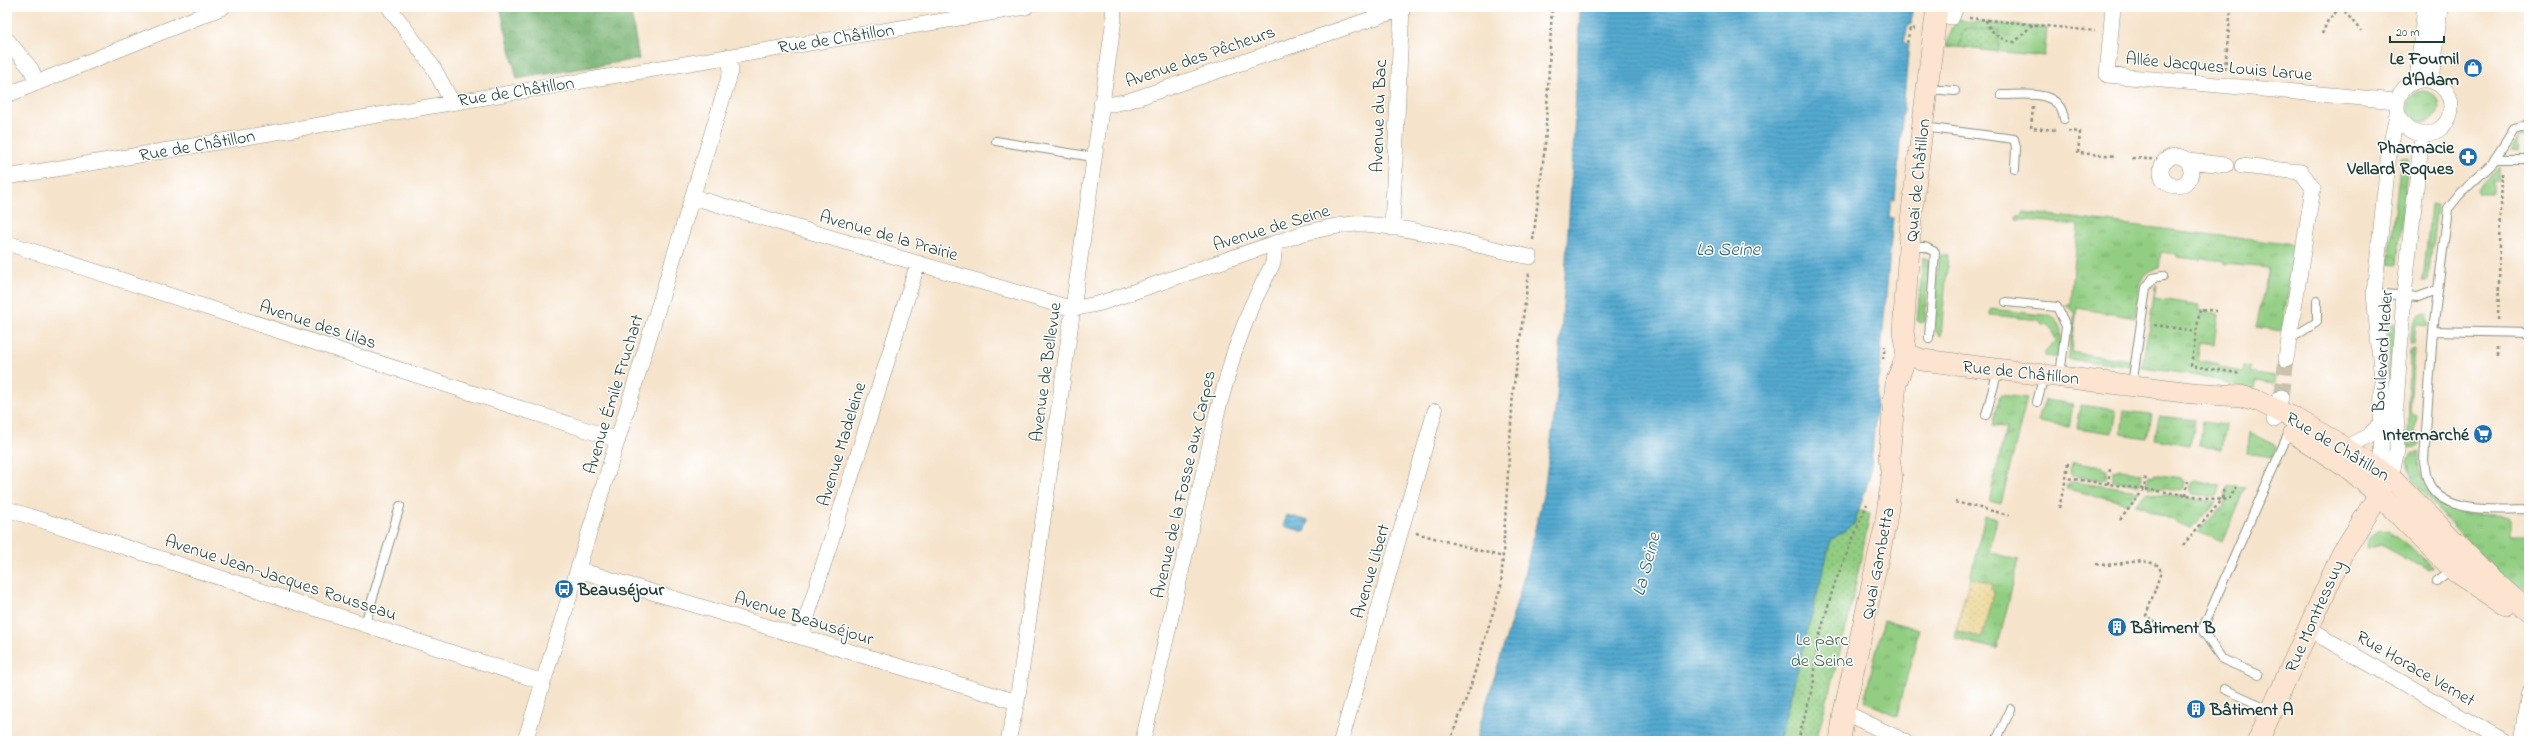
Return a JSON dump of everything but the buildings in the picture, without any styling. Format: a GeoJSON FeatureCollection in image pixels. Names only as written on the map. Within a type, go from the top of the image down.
{"type":"FeatureCollection","features":[{"type":"Feature","properties":{"kind":"main road","name":"Quai de Châtillon"},"geometry":{"type":"LineString","coordinates":[[1914,357],[1903,332],[1909,246],[1927,89],[1945,11]]}},
{"type":"Feature","properties":{"kind":"main road","name":"Rue de Châtillon"},"geometry":{"type":"LineString","coordinates":[[1914,357],[1998,370],[2052,375],[2192,393],[2241,396],[2281,414],[2345,448],[2387,474],[2490,578],[2529,612]]}},
{"type":"Feature","properties":{"kind":"main road","name":"Quai Gambetta"},"geometry":{"type":"LineString","coordinates":[[1840,741],[1844,712],[1878,563],[1892,478],[1889,457],[1896,383],[1914,357]]}},
{"type":"Feature","properties":{"kind":"main road","name":"Rue de Châtillon"},"geometry":{"type":"LineString","coordinates":[[2281,414],[2352,471],[2379,495],[2444,574],[2482,591],[2529,618]]}},
{"type":"Feature","properties":{"kind":"main road"},"geometry":{"type":"LineString","coordinates":[[2379,495],[2400,498],[2459,559],[2490,578]]}},
{"type":"Feature","properties":{"kind":"main road","name":"Rue Monttessuy"},"geometry":{"type":"LineString","coordinates":[[2258,741],[2342,554],[2379,495]]}},
{"type":"Feature","properties":{"kind":"street"},"geometry":{"type":"LineString","coordinates":[[7,95],[223,7]]}},
{"type":"Feature","properties":{"kind":"street"},"geometry":{"type":"LineString","coordinates":[[389,7],[433,67],[452,102]]}},
{"type":"Feature","properties":{"kind":"street","name":"Rue de Châtillon"},"geometry":{"type":"LineString","coordinates":[[7,177],[1026,7]]}},
{"type":"Feature","properties":{"kind":"street","name":"Avenue de Bellevue"},"geometry":{"type":"LineString","coordinates":[[1008,741],[1018,702],[1114,19],[1113,7]]}},
{"type":"Feature","properties":{"kind":"street","name":"Allée Jacques Louis Larue"},"geometry":{"type":"LineString","coordinates":[[2113,7],[2106,75],[2223,85],[2397,107]]}},
{"type":"Feature","properties":{"kind":"street"},"geometry":{"type":"LineString","coordinates":[[2425,7],[2425,81]]}},
{"type":"Feature","properties":{"kind":"street"},"geometry":{"type":"LineString","coordinates":[[2425,81],[2440,7]]}},
{"type":"Feature","properties":{"kind":"street","name":"Avenue des Pêcheurs"},"geometry":{"type":"LineString","coordinates":[[1101,103],[1113,104],[1128,101],[1402,9]]}},
{"type":"Feature","properties":{"kind":"street","name":"Avenue du Bac"},"geometry":{"type":"LineString","coordinates":[[1392,228],[1402,9]]}},
{"type":"Feature","properties":{"kind":"street"},"geometry":{"type":"LineString","coordinates":[[7,40],[31,69],[37,83]]}},
{"type":"Feature","properties":{"kind":"street","name":"Avenue Émile Fruchart"},"geometry":{"type":"LineString","coordinates":[[526,741],[731,71],[729,56]]}},
{"type":"Feature","properties":{"kind":"street"},"geometry":{"type":"LineString","coordinates":[[2425,81],[2446,92],[2451,108],[2446,124],[2431,134],[2422,135],[2406,129],[2397,107],[2404,88],[2425,81]]}},
{"type":"Feature","properties":{"kind":"street","name":"Boulevard Meder"},"geometry":{"type":"LineString","coordinates":[[2387,474],[2381,424],[2382,379],[2374,293],[2389,154],[2397,107]]}},
{"type":"Feature","properties":{"kind":"street","name":"Boulevard Meder"},"geometry":{"type":"LineString","coordinates":[[2379,495],[2397,450],[2396,404],[2404,296],[2422,135]]}},
{"type":"Feature","properties":{"kind":"street"},"geometry":{"type":"LineString","coordinates":[[2188,161],[2191,175],[2186,183],[2176,186],[2164,179],[2161,170],[2165,160],[2179,156],[2188,161],[2226,165]]}},
{"type":"Feature","properties":{"kind":"street"},"geometry":{"type":"LineString","coordinates":[[2242,166],[2301,172],[2313,188],[2286,359]]}},
{"type":"Feature","properties":{"kind":"street","name":"Avenue de la Prairie"},"geometry":{"type":"LineString","coordinates":[[693,197],[1073,309]]}},
{"type":"Feature","properties":{"kind":"street","name":"Avenue de Seine"},"geometry":{"type":"LineString","coordinates":[[1073,309],[1101,303],[1275,242],[1333,227],[1361,224],[1392,228],[1530,257]]}},
{"type":"Feature","properties":{"kind":"street","name":"Avenue de la Fosse aux Carpes"},"geometry":{"type":"LineString","coordinates":[[1143,741],[1217,413],[1239,340],[1251,307],[1274,263],[1275,242]]}},
{"type":"Feature","properties":{"kind":"street","name":"Avenue des Lilas"},"geometry":{"type":"LineString","coordinates":[[7,243],[618,440]]}},
{"type":"Feature","properties":{"kind":"street","name":"Avenue Madeleine"},"geometry":{"type":"LineString","coordinates":[[801,636],[918,263]]}},
{"type":"Feature","properties":{"kind":"street","name":"Avenue Libert"},"geometry":{"type":"LineString","coordinates":[[1341,741],[1435,411]]}},
{"type":"Feature","properties":{"kind":"street","name":"Boulevard Meder"},"geometry":{"type":"LineString","coordinates":[[2345,448],[2368,436],[2381,424]]}},
{"type":"Feature","properties":{"kind":"street","name":"Avenue Jean-Jacques Rousseau"},"geometry":{"type":"LineString","coordinates":[[7,509],[543,682]]}},
{"type":"Feature","properties":{"kind":"street","name":"Avenue Beauséjour"},"geometry":{"type":"LineString","coordinates":[[579,570],[1018,702]]}},
{"type":"Feature","properties":{"kind":"street","name":"Rue Horace Vernet"},"geometry":{"type":"LineString","coordinates":[[2308,629],[2505,741]]}},
{"type":"Feature","properties":{"kind":"street"},"geometry":{"type":"LineString","coordinates":[[2521,741],[2529,692]]}},
{"type":"Feature","properties":{"kind":"street"},"geometry":{"type":"LineString","coordinates":[[1844,712],[1904,741]]}},
{"type":"Feature","properties":{"kind":"lane"},"geometry":{"type":"LineString","coordinates":[[1927,89],[1955,91]]}},
{"type":"Feature","properties":{"kind":"lane"},"geometry":{"type":"LineString","coordinates":[[2001,95],[2037,95],[2051,98],[2059,105],[2064,119]]}},
{"type":"Feature","properties":{"kind":"lane"},"geometry":{"type":"LineString","coordinates":[[2529,124],[2514,129],[2499,159],[2460,194],[2448,209],[2433,331],[2424,460],[2427,480],[2437,494],[2449,502],[2473,508],[2529,509]]}},
{"type":"Feature","properties":{"kind":"lane"},"geometry":{"type":"LineString","coordinates":[[1922,126],[2014,139],[2016,147],[2015,169]]}},
{"type":"Feature","properties":{"kind":"lane"},"geometry":{"type":"LineString","coordinates":[[996,141],[1094,157]]}},
{"type":"Feature","properties":{"kind":"lane"},"geometry":{"type":"LineString","coordinates":[[2499,159],[2529,159]]}},
{"type":"Feature","properties":{"kind":"lane"},"geometry":{"type":"LineString","coordinates":[[1909,246],[1925,247],[1935,252],[1929,338]]}},
{"type":"Feature","properties":{"kind":"lane"},"geometry":{"type":"LineString","coordinates":[[2132,385],[2147,285],[2155,276],[2163,276]]}},
{"type":"Feature","properties":{"kind":"lane"},"geometry":{"type":"LineString","coordinates":[[2374,293],[2418,297],[2437,290]]}},
{"type":"Feature","properties":{"kind":"lane"},"geometry":{"type":"LineString","coordinates":[[2006,302],[2057,308],[2066,326],[2052,375],[2037,402]]}},
{"type":"Feature","properties":{"kind":"lane"},"geometry":{"type":"LineString","coordinates":[[2289,339],[2317,322],[2317,302]]}},
{"type":"Feature","properties":{"kind":"lane"},"geometry":{"type":"LineString","coordinates":[[2433,331],[2529,333]]}},
{"type":"Feature","properties":{"kind":"lane"},"geometry":{"type":"LineString","coordinates":[[1986,415],[1998,370]]}},
{"type":"Feature","properties":{"kind":"lane"},"geometry":{"type":"LineString","coordinates":[[2258,675],[2222,659],[2202,630],[2281,414]]}},
{"type":"Feature","properties":{"kind":"lane"},"geometry":{"type":"LineString","coordinates":[[365,624],[400,506]]}},
{"type":"Feature","properties":{"kind":"lane"},"geometry":{"type":"LineString","coordinates":[[2224,689],[2272,710]]}},
{"type":"Feature","properties":{"kind":"lane"},"geometry":{"type":"LineString","coordinates":[[1996,741],[2011,709]]}},
{"type":"Feature","properties":{"kind":"path"},"geometry":{"type":"LineString","coordinates":[[1450,741],[1469,691],[1501,586],[1513,392],[1545,146],[1552,7]]}},
{"type":"Feature","properties":{"kind":"path"},"geometry":{"type":"LineString","coordinates":[[2223,85],[2231,7]]}},
{"type":"Feature","properties":{"kind":"path"},"geometry":{"type":"LineString","coordinates":[[2322,34],[2328,20],[2341,7],[2361,31]]}},
{"type":"Feature","properties":{"kind":"path"},"geometry":{"type":"LineString","coordinates":[[1945,11],[1986,20],[2101,32],[2110,37]]}},
{"type":"Feature","properties":{"kind":"path"},"geometry":{"type":"LineString","coordinates":[[1986,20],[1989,28],[2000,38],[2015,42],[2033,24]]}},
{"type":"Feature","properties":{"kind":"path"},"geometry":{"type":"LineString","coordinates":[[1907,43],[1910,28],[1915,30],[1917,22]]}},
{"type":"Feature","properties":{"kind":"path"},"geometry":{"type":"LineString","coordinates":[[2037,95],[2031,128],[2080,132],[2078,153],[2116,156]]}},
{"type":"Feature","properties":{"kind":"path"},"geometry":{"type":"LineString","coordinates":[[2132,158],[2165,160]]}},
{"type":"Feature","properties":{"kind":"path"},"geometry":{"type":"LineString","coordinates":[[2496,357],[2499,159]]}},
{"type":"Feature","properties":{"kind":"path"},"geometry":{"type":"LineString","coordinates":[[2217,311],[2200,309],[2191,366],[2237,373],[2240,378]]}},
{"type":"Feature","properties":{"kind":"path"},"geometry":{"type":"LineString","coordinates":[[2141,323],[2196,332]]}},
{"type":"Feature","properties":{"kind":"path"},"geometry":{"type":"LineString","coordinates":[[1883,362],[1885,341]]}},
{"type":"Feature","properties":{"kind":"path"},"geometry":{"type":"LineString","coordinates":[[2059,508],[2068,463]]}},
{"type":"Feature","properties":{"kind":"path"},"geometry":{"type":"LineString","coordinates":[[2108,484],[2110,469]]}},
{"type":"Feature","properties":{"kind":"path"},"geometry":{"type":"LineString","coordinates":[[2120,520],[2144,489],[2146,475]]}},
{"type":"Feature","properties":{"kind":"path"},"geometry":{"type":"LineString","coordinates":[[2066,478],[2222,500],[2230,498],[2236,487]]}},
{"type":"Feature","properties":{"kind":"path"},"geometry":{"type":"LineString","coordinates":[[2186,495],[2188,481]]}},
{"type":"Feature","properties":{"kind":"path"},"geometry":{"type":"LineString","coordinates":[[2183,545],[2222,500],[2224,487]]}},
{"type":"Feature","properties":{"kind":"path"},"geometry":{"type":"LineString","coordinates":[[1798,741],[1814,681],[1817,645],[1834,585],[1869,500]]}},
{"type":"Feature","properties":{"kind":"path"},"geometry":{"type":"LineString","coordinates":[[1955,502],[2009,515]]}},
{"type":"Feature","properties":{"kind":"path"},"geometry":{"type":"LineString","coordinates":[[1402,529],[1503,557]]}},
{"type":"Feature","properties":{"kind":"path"},"geometry":{"type":"LineString","coordinates":[[2096,564],[2107,566],[2122,562],[2149,562],[2159,566],[2160,572],[2146,616],[2166,630]]}},
{"type":"Feature","properties":{"kind":"green space"},"geometry":{"type":"Polygon","coordinates":[[[500,7],[630,7],[639,59],[517,79],[500,7]]]}},
{"type":"Feature","properties":{"kind":"green space"},"geometry":{"type":"Polygon","coordinates":[[[1956,20],[2047,28],[2044,56],[1946,46],[1956,20]]]}},
{"type":"Feature","properties":{"kind":"green space"},"geometry":{"type":"Polygon","coordinates":[[[1970,28],[2000,31],[1998,52],[1959,47],[1964,29],[1970,28]]]}},
{"type":"Feature","properties":{"kind":"green space"},"geometry":{"type":"Polygon","coordinates":[[[2420,91],[2426,91],[2436,98],[2439,107],[2438,113],[2432,120],[2426,123],[2420,123],[2410,116],[2407,110],[2407,104],[2414,94],[2420,91]]]}},
{"type":"Feature","properties":{"kind":"green space"},"geometry":{"type":"Polygon","coordinates":[[[2523,133],[2529,133],[2529,137],[2520,137],[2523,133]]]}},
{"type":"Feature","properties":{"kind":"green space"},"geometry":{"type":"Polygon","coordinates":[[[2519,138],[2518,151],[2510,150],[2519,138]]]}},
{"type":"Feature","properties":{"kind":"green space"},"geometry":{"type":"Polygon","coordinates":[[[2401,157],[2408,158],[2397,265],[2389,264],[2401,157]]]}},
{"type":"Feature","properties":{"kind":"green space"},"geometry":{"type":"Polygon","coordinates":[[[2500,167],[2500,180],[2493,180],[2493,193],[2478,193],[2477,188],[2500,167]]]}},
{"type":"Feature","properties":{"kind":"green space"},"geometry":{"type":"Polygon","coordinates":[[[2431,205],[2437,206],[2428,281],[2423,281],[2431,205]]]}},
{"type":"Feature","properties":{"kind":"green space"},"geometry":{"type":"Polygon","coordinates":[[[2023,212],[2295,245],[2282,331],[2256,327],[2269,268],[2225,264],[2225,261],[2203,258],[2202,260],[2177,257],[2177,254],[2161,252],[2159,268],[2151,270],[2142,280],[2138,295],[2136,318],[2077,308],[2071,352],[2128,360],[2129,366],[2067,359],[2075,314],[2066,305],[2071,303],[2078,225],[2016,219],[2017,215],[2022,216],[2023,212]]]}},
{"type":"Feature","properties":{"kind":"green space"},"geometry":{"type":"Polygon","coordinates":[[[1941,255],[1948,255],[1941,336],[1936,332],[1934,322],[1938,260],[1941,255]]]}},
{"type":"Feature","properties":{"kind":"green space"},"geometry":{"type":"Polygon","coordinates":[[[1923,257],[1929,260],[1925,322],[1917,321],[1923,257]]]}},
{"type":"Feature","properties":{"kind":"green space"},"geometry":{"type":"Polygon","coordinates":[[[2156,284],[2154,298],[2199,305],[2198,310],[2218,314],[2214,344],[2200,342],[2197,361],[2219,365],[2219,368],[2243,372],[2244,366],[2251,367],[2250,372],[2275,376],[2274,384],[2255,381],[2254,390],[2198,375],[2142,368],[2156,284]]]}},
{"type":"Feature","properties":{"kind":"green space"},"geometry":{"type":"Polygon","coordinates":[[[1990,309],[2052,316],[2056,320],[2061,330],[2057,358],[2045,356],[2045,352],[2056,341],[2053,331],[2048,325],[2042,324],[2039,320],[1990,315],[1990,309]]]}},
{"type":"Feature","properties":{"kind":"green space"},"geometry":{"type":"Polygon","coordinates":[[[2428,313],[2428,325],[2416,324],[2414,345],[2410,344],[2415,320],[2422,314],[2428,313]]]}},
{"type":"Feature","properties":{"kind":"green space"},"geometry":{"type":"Polygon","coordinates":[[[2393,322],[2395,325],[2390,405],[2387,405],[2390,326],[2393,322]]]}},
{"type":"Feature","properties":{"kind":"green space"},"geometry":{"type":"Polygon","coordinates":[[[2414,349],[2410,412],[2417,415],[2414,442],[2420,443],[2416,447],[2408,448],[2410,350],[2414,349]]]}},
{"type":"Feature","properties":{"kind":"green space"},"geometry":{"type":"Polygon","coordinates":[[[2000,395],[2027,398],[2001,504],[1989,501],[2006,428],[1993,425],[2000,395]]]}},
{"type":"Feature","properties":{"kind":"green space"},"geometry":{"type":"Polygon","coordinates":[[[2044,400],[2073,404],[2069,427],[2038,422],[2044,400]]]}},
{"type":"Feature","properties":{"kind":"green space"},"geometry":{"type":"Polygon","coordinates":[[[2081,405],[2116,410],[2112,433],[2077,428],[2081,405]]]}},
{"type":"Feature","properties":{"kind":"green space"},"geometry":{"type":"Polygon","coordinates":[[[2124,411],[2151,414],[2147,438],[2121,434],[2124,411]]]}},
{"type":"Feature","properties":{"kind":"green space"},"geometry":{"type":"Polygon","coordinates":[[[2159,416],[2194,420],[2190,445],[2155,439],[2159,416]]]}},
{"type":"Feature","properties":{"kind":"green space"},"geometry":{"type":"Polygon","coordinates":[[[2202,421],[2226,424],[2222,449],[2199,446],[2202,421]]]}},
{"type":"Feature","properties":{"kind":"green space"},"geometry":{"type":"Polygon","coordinates":[[[2250,432],[2277,446],[2272,457],[2247,453],[2250,432]]]}},
{"type":"Feature","properties":{"kind":"green space"},"geometry":{"type":"Polygon","coordinates":[[[2419,451],[2421,473],[2425,484],[2430,493],[2446,507],[2473,515],[2498,515],[2508,517],[2510,520],[2510,535],[2529,535],[2529,597],[2498,573],[2455,529],[2413,480],[2408,461],[2412,454],[2419,451]]]}},
{"type":"Feature","properties":{"kind":"green space"},"geometry":{"type":"Polygon","coordinates":[[[2075,462],[2103,466],[2103,468],[2107,469],[2106,478],[2102,480],[2072,476],[2070,472],[2071,463],[2075,462]]]}},
{"type":"Feature","properties":{"kind":"green space"},"geometry":{"type":"Polygon","coordinates":[[[2118,468],[2142,474],[2141,483],[2137,485],[2113,481],[2113,470],[2118,471],[2118,468]]]}},
{"type":"Feature","properties":{"kind":"green space"},"geometry":{"type":"Polygon","coordinates":[[[2153,474],[2181,478],[2181,480],[2185,481],[2184,489],[2180,491],[2150,487],[2147,483],[2149,475],[2153,476],[2153,474]]]}},
{"type":"Feature","properties":{"kind":"green space"},"geometry":{"type":"Polygon","coordinates":[[[2196,480],[2220,486],[2218,495],[2215,497],[2193,494],[2191,492],[2191,482],[2196,480]]]}},
{"type":"Feature","properties":{"kind":"green space"},"geometry":{"type":"Polygon","coordinates":[[[2072,482],[2139,491],[2128,503],[2067,489],[2068,484],[2072,482]]]}},
{"type":"Feature","properties":{"kind":"green space"},"geometry":{"type":"Polygon","coordinates":[[[2232,486],[2245,488],[2222,542],[2198,532],[2224,504],[2227,487],[2232,486]]]}},
{"type":"Feature","properties":{"kind":"green space"},"geometry":{"type":"Polygon","coordinates":[[[2147,492],[2216,502],[2192,529],[2135,504],[2147,492]]]}},
{"type":"Feature","properties":{"kind":"green space","name":"Le parc de Seine"},"geometry":{"type":"Polygon","coordinates":[[[1859,510],[1870,514],[1848,621],[1816,741],[1779,741],[1831,540],[1854,524],[1859,510]]]}},
{"type":"Feature","properties":{"kind":"green space"},"geometry":{"type":"Polygon","coordinates":[[[1985,516],[1997,519],[1989,552],[2019,560],[1997,649],[1955,639],[1956,631],[1982,637],[1992,584],[1970,578],[1985,516]]]}},
{"type":"Feature","properties":{"kind":"green space"},"geometry":{"type":"Polygon","coordinates":[[[2388,530],[2402,540],[2433,568],[2428,570],[2381,545],[2367,549],[2368,538],[2377,531],[2388,530]]]}},
{"type":"Feature","properties":{"kind":"green space"},"geometry":{"type":"Polygon","coordinates":[[[1884,620],[1919,629],[1897,716],[1864,701],[1884,620]]]}},
{"type":"Feature","properties":{"kind":"sand"},"geometry":{"type":"Polygon","coordinates":[[[1970,578],[1992,584],[1991,589],[1994,590],[1982,637],[1956,631],[1970,578]]]}},
{"type":"Feature","properties":{"kind":"water","name":"La Seine"},"geometry":{"type":"Polygon","coordinates":[[[1580,7],[1913,7],[1911,25],[1908,25],[1904,43],[1909,44],[1895,200],[1891,200],[1889,217],[1893,218],[1870,476],[1854,524],[1831,540],[1779,741],[1475,741],[1520,592],[1544,491],[1557,396],[1573,153],[1580,7]]]}},
{"type":"Feature","properties":{"kind":"water"},"geometry":{"type":"Polygon","coordinates":[[[1287,515],[1309,521],[1305,532],[1283,526],[1287,515]]]}},
{"type":"Feature","properties":{"kind":"tunnel"},"geometry":{"type":"LineString","coordinates":[[2281,397],[2286,359]]}},
{"type":"Feature","properties":{"kind":"place","name":"Le Fournil d’Adam"},"geometry":{"type":"Point","coordinates":[2473,68]}},
{"type":"Feature","properties":{"kind":"place","name":"Pharmacie Vellard Roques"},"geometry":{"type":"Point","coordinates":[2468,157]}},
{"type":"Feature","properties":{"kind":"place","name":"Intermarché"},"geometry":{"type":"Point","coordinates":[2483,434]}},
{"type":"Feature","properties":{"kind":"place","name":"Beauséjour"},"geometry":{"type":"Point","coordinates":[564,589]}},
{"type":"Feature","properties":{"kind":"place","name":"Bâtiment B"},"geometry":{"type":"Point","coordinates":[2117,627]}},
{"type":"Feature","properties":{"kind":"place","name":"Bâtiment A"},"geometry":{"type":"Point","coordinates":[2196,709]}}]}
